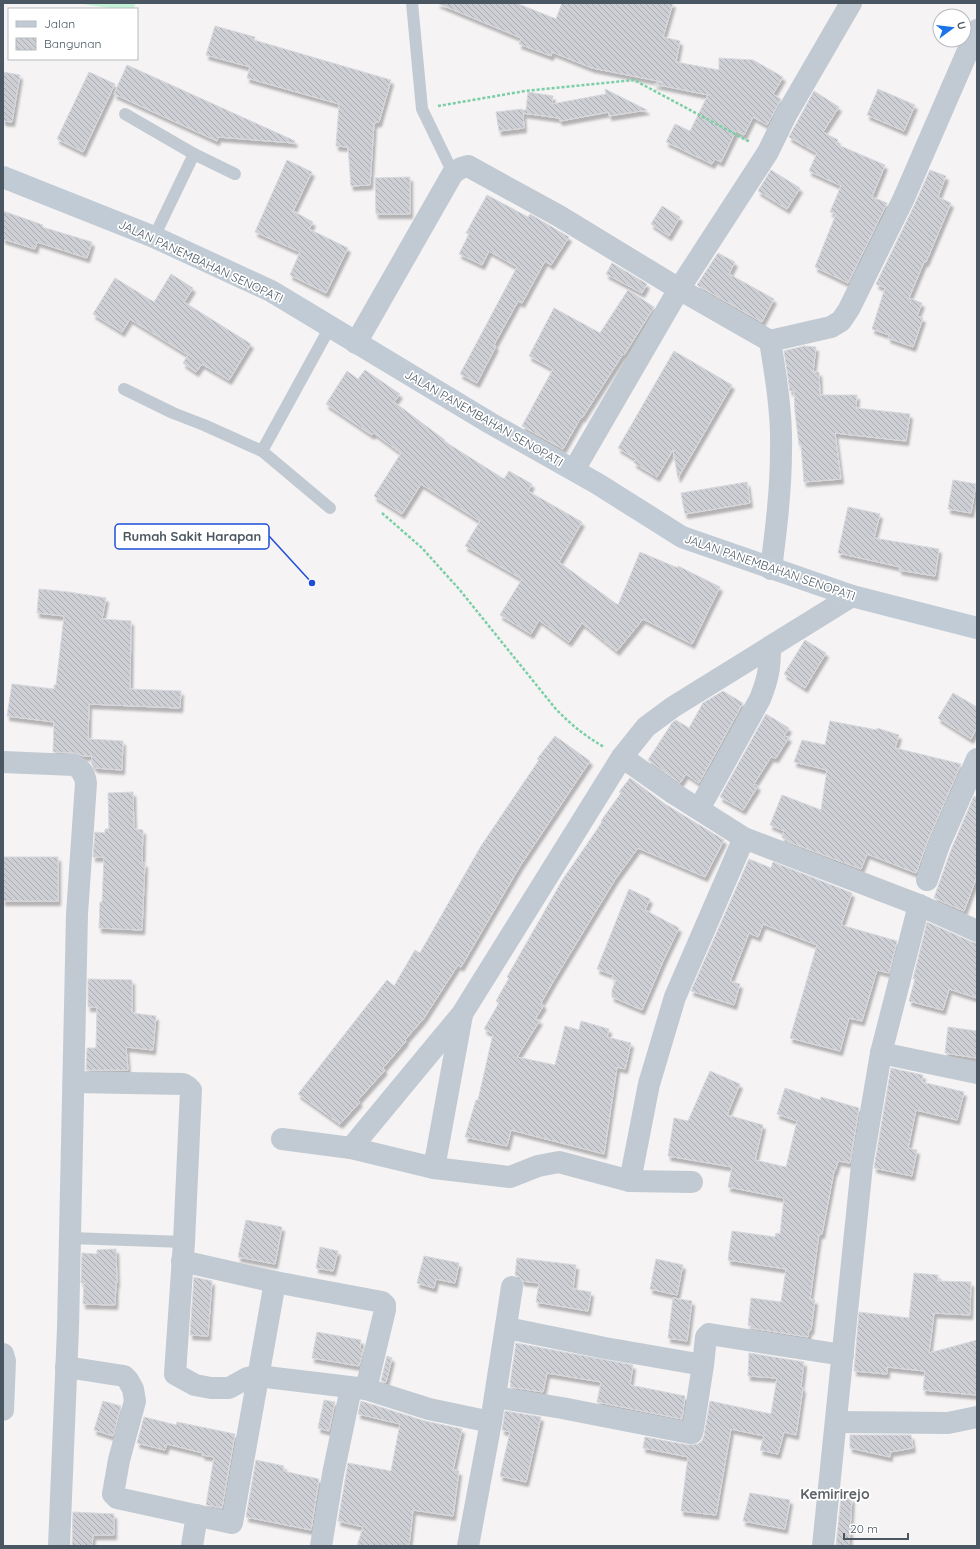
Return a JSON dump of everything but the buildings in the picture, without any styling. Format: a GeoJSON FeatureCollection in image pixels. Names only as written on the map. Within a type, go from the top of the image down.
{"type":"FeatureCollection","features":[{"type":"Feature","properties":{"kind":"main road","name":"JALAN PANEMBAHAN SENOPATI"},"geometry":{"type":"LineString","coordinates":[[3,177],[154,237],[271,291],[490,423],[574,470],[682,537],[852,596],[977,628]]}},
{"type":"Feature","properties":{"kind":"street"},"geometry":{"type":"LineString","coordinates":[[574,470],[679,289],[768,152],[786,115],[851,3]]}},
{"type":"Feature","properties":{"kind":"street"},"geometry":{"type":"LineString","coordinates":[[356,343],[453,173],[468,166],[559,216],[679,289],[770,341],[831,327],[841,321],[849,309],[903,200],[977,30]]}},
{"type":"Feature","properties":{"kind":"street"},"geometry":{"type":"LineString","coordinates":[[770,341],[778,398],[782,450],[777,524],[771,569]]}},
{"type":"Feature","properties":{"kind":"street"},"geometry":{"type":"LineString","coordinates":[[352,1148],[462,1014],[622,757],[646,727],[673,707],[852,596]]}},
{"type":"Feature","properties":{"kind":"street"},"geometry":{"type":"LineString","coordinates":[[699,808],[760,699],[768,680],[770,647]]}},
{"type":"Feature","properties":{"kind":"street"},"geometry":{"type":"LineString","coordinates":[[622,757],[673,793],[699,808],[744,838],[919,905],[977,931]]}},
{"type":"Feature","properties":{"kind":"street"},"geometry":{"type":"LineString","coordinates":[[927,880],[939,845],[977,759]]}},
{"type":"Feature","properties":{"kind":"street"},"geometry":{"type":"LineString","coordinates":[[3,762],[74,765],[78,767],[85,777],[77,914],[70,1238],[59,1546]]}},
{"type":"Feature","properties":{"kind":"street"},"geometry":{"type":"LineString","coordinates":[[630,1181],[649,1084],[675,997],[744,838]]}},
{"type":"Feature","properties":{"kind":"street"},"geometry":{"type":"LineString","coordinates":[[823,1546],[862,1165],[881,1053],[919,905]]}},
{"type":"Feature","properties":{"kind":"street"},"geometry":{"type":"LineString","coordinates":[[434,1168],[462,1014]]}},
{"type":"Feature","properties":{"kind":"street"},"geometry":{"type":"LineString","coordinates":[[881,1053],[977,1073]]}},
{"type":"Feature","properties":{"kind":"street"},"geometry":{"type":"LineString","coordinates":[[74,1082],[183,1084],[188,1086],[191,1090],[183,1252],[174,1374],[195,1385],[211,1388],[229,1388],[247,1378],[258,1376],[358,1389],[429,1409],[491,1422]]}},
{"type":"Feature","properties":{"kind":"street"},"geometry":{"type":"LineString","coordinates":[[282,1139],[352,1148],[434,1168],[510,1177],[538,1166],[560,1162],[630,1181],[692,1182]]}},
{"type":"Feature","properties":{"kind":"street"},"geometry":{"type":"LineString","coordinates":[[183,1252],[275,1282],[380,1300],[385,1305],[333,1474],[321,1546]]}},
{"type":"Feature","properties":{"kind":"street"},"geometry":{"type":"LineString","coordinates":[[66,1367],[124,1376],[133,1389],[135,1401],[118,1460],[113,1494],[117,1498],[232,1522],[275,1282]]}},
{"type":"Feature","properties":{"kind":"street"},"geometry":{"type":"LineString","coordinates":[[468,1546],[507,1328],[512,1286]]}},
{"type":"Feature","properties":{"kind":"street"},"geometry":{"type":"LineString","coordinates":[[507,1328],[605,1348],[703,1365]]}},
{"type":"Feature","properties":{"kind":"street"},"geometry":{"type":"LineString","coordinates":[[495,1397],[562,1408],[692,1433],[706,1337],[709,1334],[843,1355]]}},
{"type":"Feature","properties":{"kind":"street"},"geometry":{"type":"LineString","coordinates":[[3,1354],[5,1361],[3,1410]]}},
{"type":"Feature","properties":{"kind":"street"},"geometry":{"type":"LineString","coordinates":[[836,1422],[948,1423],[977,1417]]}},
{"type":"Feature","properties":{"kind":"street"},"geometry":{"type":"LineString","coordinates":[[192,1546],[197,1515]]}},
{"type":"Feature","properties":{"kind":"lane"},"geometry":{"type":"LineString","coordinates":[[412,3],[422,109],[453,173]]}},
{"type":"Feature","properties":{"kind":"lane"},"geometry":{"type":"LineString","coordinates":[[125,114],[194,154],[235,174]]}},
{"type":"Feature","properties":{"kind":"lane"},"geometry":{"type":"LineString","coordinates":[[154,237],[194,154]]}},
{"type":"Feature","properties":{"kind":"lane"},"geometry":{"type":"LineString","coordinates":[[262,451],[330,326]]}},
{"type":"Feature","properties":{"kind":"lane"},"geometry":{"type":"LineString","coordinates":[[124,389],[173,413],[262,451],[330,508]]}},
{"type":"Feature","properties":{"kind":"lane"},"geometry":{"type":"LineString","coordinates":[[70,1238],[183,1252]]}},
{"type":"Feature","properties":{"kind":"path"},"geometry":{"type":"LineString","coordinates":[[422,109],[525,91],[634,80],[768,152]]}},
{"type":"Feature","properties":{"kind":"path"},"geometry":{"type":"LineString","coordinates":[[382,513],[422,548],[474,607],[555,708],[573,726],[590,739],[622,757]]}},
{"type":"Feature","properties":{"kind":"green space"},"geometry":{"type":"Polygon","coordinates":[[[75,3],[135,3],[134,8],[110,8],[75,3]]]}},
{"type":"Feature","properties":{"kind":"place","name":"Rumah Sakit Harapan"},"geometry":{"type":"Point","coordinates":[312,583]}},
{"type":"Feature","properties":{"kind":"district","name":"Kemirirejo"},"geometry":{"type":"Point","coordinates":[835,1494]}}]}
